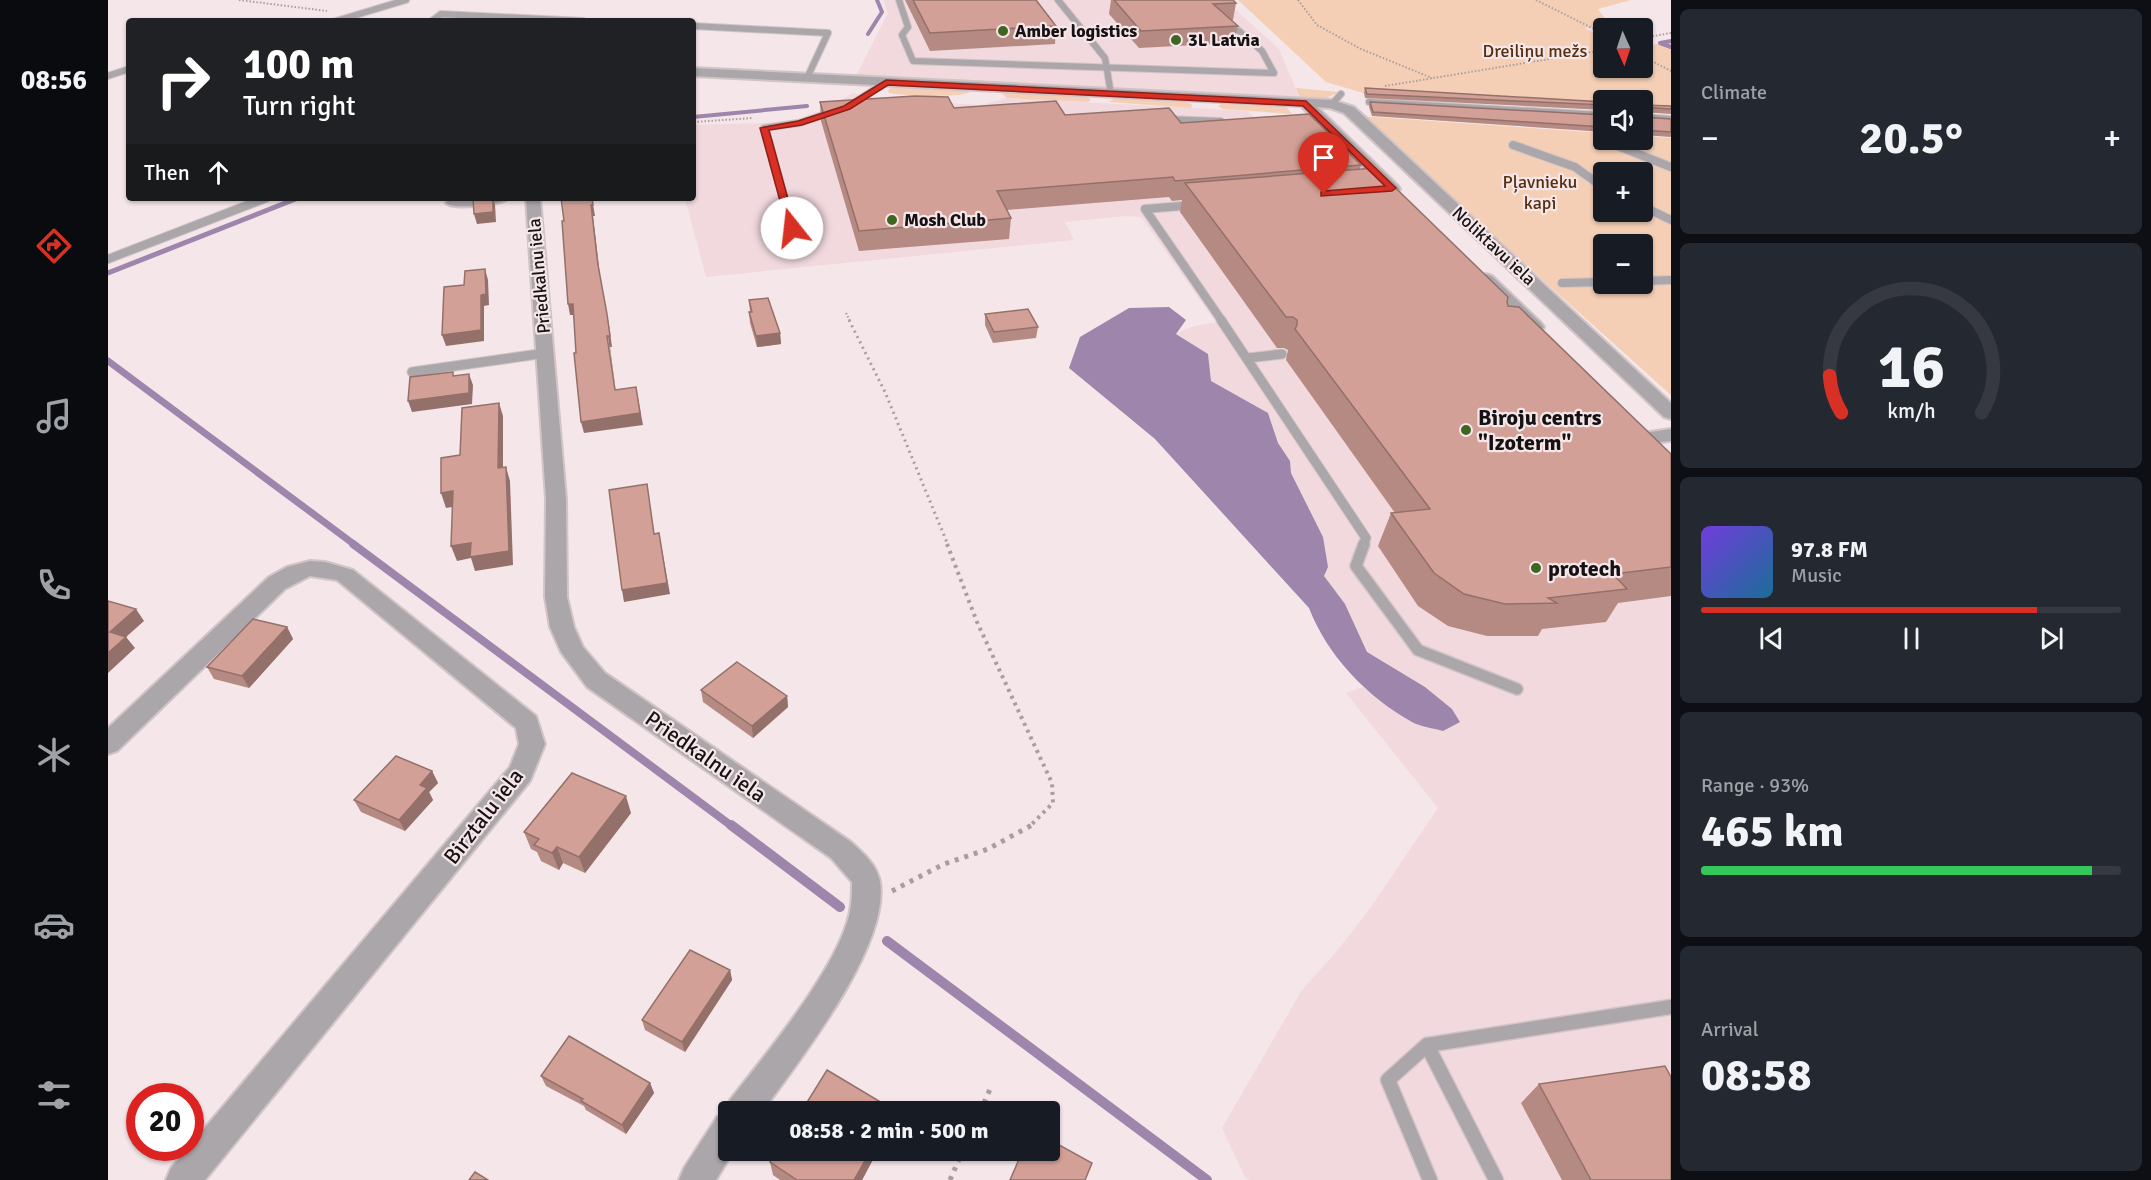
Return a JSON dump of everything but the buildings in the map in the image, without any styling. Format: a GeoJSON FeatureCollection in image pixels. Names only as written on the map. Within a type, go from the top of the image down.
{"type":"FeatureCollection","features":[{"type":"Feature","properties":{"kind":"street","name":"Noliktavu iela"},"geometry":{"type":"LineString","coordinates":[[696,72],[1306,104],[1337,99],[1671,413]]}},
{"type":"Feature","properties":{"kind":"street"},"geometry":{"type":"LineString","coordinates":[[1306,104],[1399,192],[1436,191]]}},
{"type":"Feature","properties":{"kind":"street","name":"Priedkalnu iela"},"geometry":{"type":"LineString","coordinates":[[453,203],[473,201]]}},
{"type":"Feature","properties":{"kind":"street","name":"Priedkalnu iela"},"geometry":{"type":"LineString","coordinates":[[533,201],[556,499],[556,597],[562,627],[573,652],[596,680],[841,850],[860,868],[866,881],[865,916],[852,949],[802,1030],[750,1101]]}},
{"type":"Feature","properties":{"kind":"street","name":"Noliktavu iela"},"geometry":{"type":"LineString","coordinates":[[1476,270],[1535,330],[1578,324]]}},
{"type":"Feature","properties":{"kind":"street"},"geometry":{"type":"LineString","coordinates":[[1671,435],[1646,433],[1671,457]]}},
{"type":"Feature","properties":{"kind":"street","name":"Birztalu iela"},"geometry":{"type":"LineString","coordinates":[[108,744],[277,583],[298,569],[322,568],[345,575],[527,723],[532,744],[521,772],[183,1180]]}},
{"type":"Feature","properties":{"kind":"street"},"geometry":{"type":"LineString","coordinates":[[696,1180],[718,1146]]}},
{"type":"Feature","properties":{"kind":"lane"},"geometry":{"type":"LineString","coordinates":[[346,18],[406,0]]}},
{"type":"Feature","properties":{"kind":"lane"},"geometry":{"type":"LineString","coordinates":[[899,0],[908,27],[902,35],[913,61],[1274,73],[1262,51],[1239,31]]}},
{"type":"Feature","properties":{"kind":"lane"},"geometry":{"type":"LineString","coordinates":[[1058,0],[1105,58],[1111,94]]}},
{"type":"Feature","properties":{"kind":"lane"},"geometry":{"type":"LineString","coordinates":[[339,18],[342,14]]}},
{"type":"Feature","properties":{"kind":"lane"},"geometry":{"type":"LineString","coordinates":[[436,18],[441,14],[522,18]]}},
{"type":"Feature","properties":{"kind":"lane"},"geometry":{"type":"LineString","coordinates":[[696,26],[828,33],[807,78]]}},
{"type":"Feature","properties":{"kind":"lane"},"geometry":{"type":"LineString","coordinates":[[108,76],[126,70]]}},
{"type":"Feature","properties":{"kind":"lane"},"geometry":{"type":"LineString","coordinates":[[792,228],[764,128],[799,123],[847,107],[886,82]]}},
{"type":"Feature","properties":{"kind":"lane"},"geometry":{"type":"LineString","coordinates":[[1369,102],[1593,114]]}},
{"type":"Feature","properties":{"kind":"lane"},"geometry":{"type":"LineString","coordinates":[[847,107],[859,108]]}},
{"type":"Feature","properties":{"kind":"lane"},"geometry":{"type":"LineString","coordinates":[[1152,118],[1221,121],[1230,132]]}},
{"type":"Feature","properties":{"kind":"lane"},"geometry":{"type":"LineString","coordinates":[[1653,118],[1671,119]]}},
{"type":"Feature","properties":{"kind":"lane"},"geometry":{"type":"LineString","coordinates":[[1513,145],[1575,167],[1593,180]]}},
{"type":"Feature","properties":{"kind":"lane"},"geometry":{"type":"LineString","coordinates":[[1628,150],[1671,167]]}},
{"type":"Feature","properties":{"kind":"lane"},"geometry":{"type":"LineString","coordinates":[[108,259],[258,201]]}},
{"type":"Feature","properties":{"kind":"lane"},"geometry":{"type":"LineString","coordinates":[[1203,204],[1145,209],[1248,358],[1366,538],[1356,566],[1418,651],[1517,689]]}},
{"type":"Feature","properties":{"kind":"lane"},"geometry":{"type":"LineString","coordinates":[[1653,210],[1671,220]]}},
{"type":"Feature","properties":{"kind":"lane"},"geometry":{"type":"LineString","coordinates":[[1653,280],[1671,280]]}},
{"type":"Feature","properties":{"kind":"lane"},"geometry":{"type":"LineString","coordinates":[[1562,283],[1593,282]]}},
{"type":"Feature","properties":{"kind":"lane","name":"Priedkalnu iela"},"geometry":{"type":"LineString","coordinates":[[412,372],[546,353]]}},
{"type":"Feature","properties":{"kind":"lane"},"geometry":{"type":"LineString","coordinates":[[1248,358],[1282,354]]}},
{"type":"Feature","properties":{"kind":"lane"},"geometry":{"type":"LineString","coordinates":[[1430,1180],[1388,1080],[1427,1045],[1671,1007]]}},
{"type":"Feature","properties":{"kind":"lane"},"geometry":{"type":"LineString","coordinates":[[1427,1045],[1496,1180]]}},
{"type":"Feature","properties":{"kind":"path"},"geometry":{"type":"LineString","coordinates":[[239,0],[342,14]]}},
{"type":"Feature","properties":{"kind":"path"},"geometry":{"type":"LineString","coordinates":[[1298,0],[1317,25],[1361,49],[1433,78]]}},
{"type":"Feature","properties":{"kind":"path"},"geometry":{"type":"LineString","coordinates":[[1536,0],[1593,28]]}},
{"type":"Feature","properties":{"kind":"path"},"geometry":{"type":"LineString","coordinates":[[1653,35],[1671,33]]}},
{"type":"Feature","properties":{"kind":"path"},"geometry":{"type":"LineString","coordinates":[[1337,99],[1349,90],[1593,52]]}},
{"type":"Feature","properties":{"kind":"path"},"geometry":{"type":"LineString","coordinates":[[1653,62],[1671,71]]}},
{"type":"Feature","properties":{"kind":"path"},"geometry":{"type":"LineString","coordinates":[[846,313],[885,392],[960,574],[977,622],[1052,783],[1053,803],[1033,825],[988,849],[944,864],[890,892],[865,916]]}},
{"type":"Feature","properties":{"kind":"path"},"geometry":{"type":"LineString","coordinates":[[985,1101],[991,1087]]}},
{"type":"Feature","properties":{"kind":"path"},"geometry":{"type":"LineString","coordinates":[[950,1180],[958,1161]]}},
{"type":"Feature","properties":{"kind":"shaded area"},"geometry":{"type":"Polygon","coordinates":[[[883,0],[1225,0],[1279,49],[1300,99],[857,74],[888,13],[883,0]]]}},
{"type":"Feature","properties":{"kind":"shaded area"},"geometry":{"type":"Polygon","coordinates":[[[853,93],[880,99],[981,105],[1007,98],[1248,111],[1271,135],[1671,495],[1671,1180],[1249,1180],[1245,1177],[1222,1128],[1302,990],[1337,951],[1371,907],[1438,808],[1346,693],[1363,687],[1413,722],[1442,731],[1460,721],[1452,709],[1425,687],[1367,653],[1345,604],[1323,576],[1323,537],[1291,473],[1290,461],[1278,443],[1268,413],[1211,381],[1208,354],[1176,333],[1216,322],[1141,217],[1126,216],[1065,222],[1074,240],[706,277],[686,201],[696,201],[696,125],[768,123],[801,118],[826,109],[853,93]]]}},
{"type":"Feature","properties":{"kind":"shaded area"},"geometry":{"type":"Polygon","coordinates":[[[1169,307],[1186,320],[1176,334],[1208,354],[1211,381],[1268,413],[1278,443],[1290,461],[1291,473],[1323,537],[1328,567],[1324,576],[1345,604],[1367,652],[1425,687],[1452,709],[1460,722],[1443,731],[1419,725],[1395,712],[1364,687],[1326,642],[1309,608],[1155,439],[1069,368],[1080,337],[1129,308],[1169,307]]]}},
{"type":"Feature","properties":{"kind":"green space","name":"Dreiliņu mežs"},"geometry":{"type":"Polygon","coordinates":[[[1238,0],[1631,0],[1598,9],[1604,18],[1593,18],[1593,28],[1585,28],[1593,32],[1593,78],[1653,78],[1653,45],[1671,42],[1671,111],[1653,110],[1653,90],[1593,90],[1593,106],[1363,93],[1326,82],[1238,0]]]}},
{"type":"Feature","properties":{"kind":"green space"},"geometry":{"type":"Polygon","coordinates":[[[857,74],[1097,87],[1085,89],[855,76],[857,74]]]}},
{"type":"Feature","properties":{"kind":"green space"},"geometry":{"type":"Polygon","coordinates":[[[890,88],[970,92],[930,96],[896,94],[888,91],[890,88]]]}},
{"type":"Feature","properties":{"kind":"green space"},"geometry":{"type":"Polygon","coordinates":[[[1296,88],[1339,92],[1322,100],[1283,99],[1282,97],[1300,98],[1296,88]]]}},
{"type":"Feature","properties":{"kind":"green space"},"geometry":{"type":"Polygon","coordinates":[[[1005,92],[1087,97],[1091,100],[1088,102],[1007,98],[1002,94],[1005,92]]]}},
{"type":"Feature","properties":{"kind":"green space"},"geometry":{"type":"Polygon","coordinates":[[[1115,98],[1192,104],[1191,108],[1109,102],[1115,98]]]}},
{"type":"Feature","properties":{"kind":"green space"},"geometry":{"type":"Polygon","coordinates":[[[1221,104],[1286,107],[1292,114],[1223,109],[1218,106],[1221,104]]]}},
{"type":"Feature","properties":{"kind":"green space","name":"Pļavnieku kapi"},"geometry":{"type":"Polygon","coordinates":[[[1360,116],[1593,132],[1593,150],[1653,150],[1653,137],[1671,138],[1671,395],[1360,116]]]}},
{"type":"Feature","properties":{"kind":"waterway"},"geometry":{"type":"LineString","coordinates":[[868,34],[882,12],[877,0]]}},
{"type":"Feature","properties":{"kind":"waterway"},"geometry":{"type":"LineString","coordinates":[[1671,41],[1660,43],[1671,47]]}},
{"type":"Feature","properties":{"kind":"waterway"},"geometry":{"type":"LineString","coordinates":[[696,117],[807,106]]}},
{"type":"Feature","properties":{"kind":"waterway"},"geometry":{"type":"LineString","coordinates":[[108,273],[290,201]]}},
{"type":"Feature","properties":{"kind":"waterway"},"geometry":{"type":"LineString","coordinates":[[108,361],[355,545]]}},
{"type":"Feature","properties":{"kind":"waterway"},"geometry":{"type":"LineString","coordinates":[[353,544],[733,827]]}},
{"type":"Feature","properties":{"kind":"waterway"},"geometry":{"type":"LineString","coordinates":[[731,825],[840,907]]}},
{"type":"Feature","properties":{"kind":"waterway"},"geometry":{"type":"LineString","coordinates":[[887,941],[1207,1180]]}},
{"type":"Feature","properties":{"kind":"place","name":"Amber logistics"},"geometry":{"type":"Point","coordinates":[1003,31]}},
{"type":"Feature","properties":{"kind":"place","name":"3L Latvia"},"geometry":{"type":"Point","coordinates":[1176,40]}},
{"type":"Feature","properties":{"kind":"place","name":"Mosh Club"},"geometry":{"type":"Point","coordinates":[892,220]}},
{"type":"Feature","properties":{"kind":"place","name":"Biroju centrs \"Izoterm\""},"geometry":{"type":"Point","coordinates":[1466,430]}},
{"type":"Feature","properties":{"kind":"place","name":"protech"},"geometry":{"type":"Point","coordinates":[1536,568]}},
{"type":"Feature","properties":{"kind":"route"},"geometry":{"type":"LineString","coordinates":[[792,228],[764,128],[799,123],[847,107],[886,82],[1306,104],[1392,188],[1324,194]]}}]}
